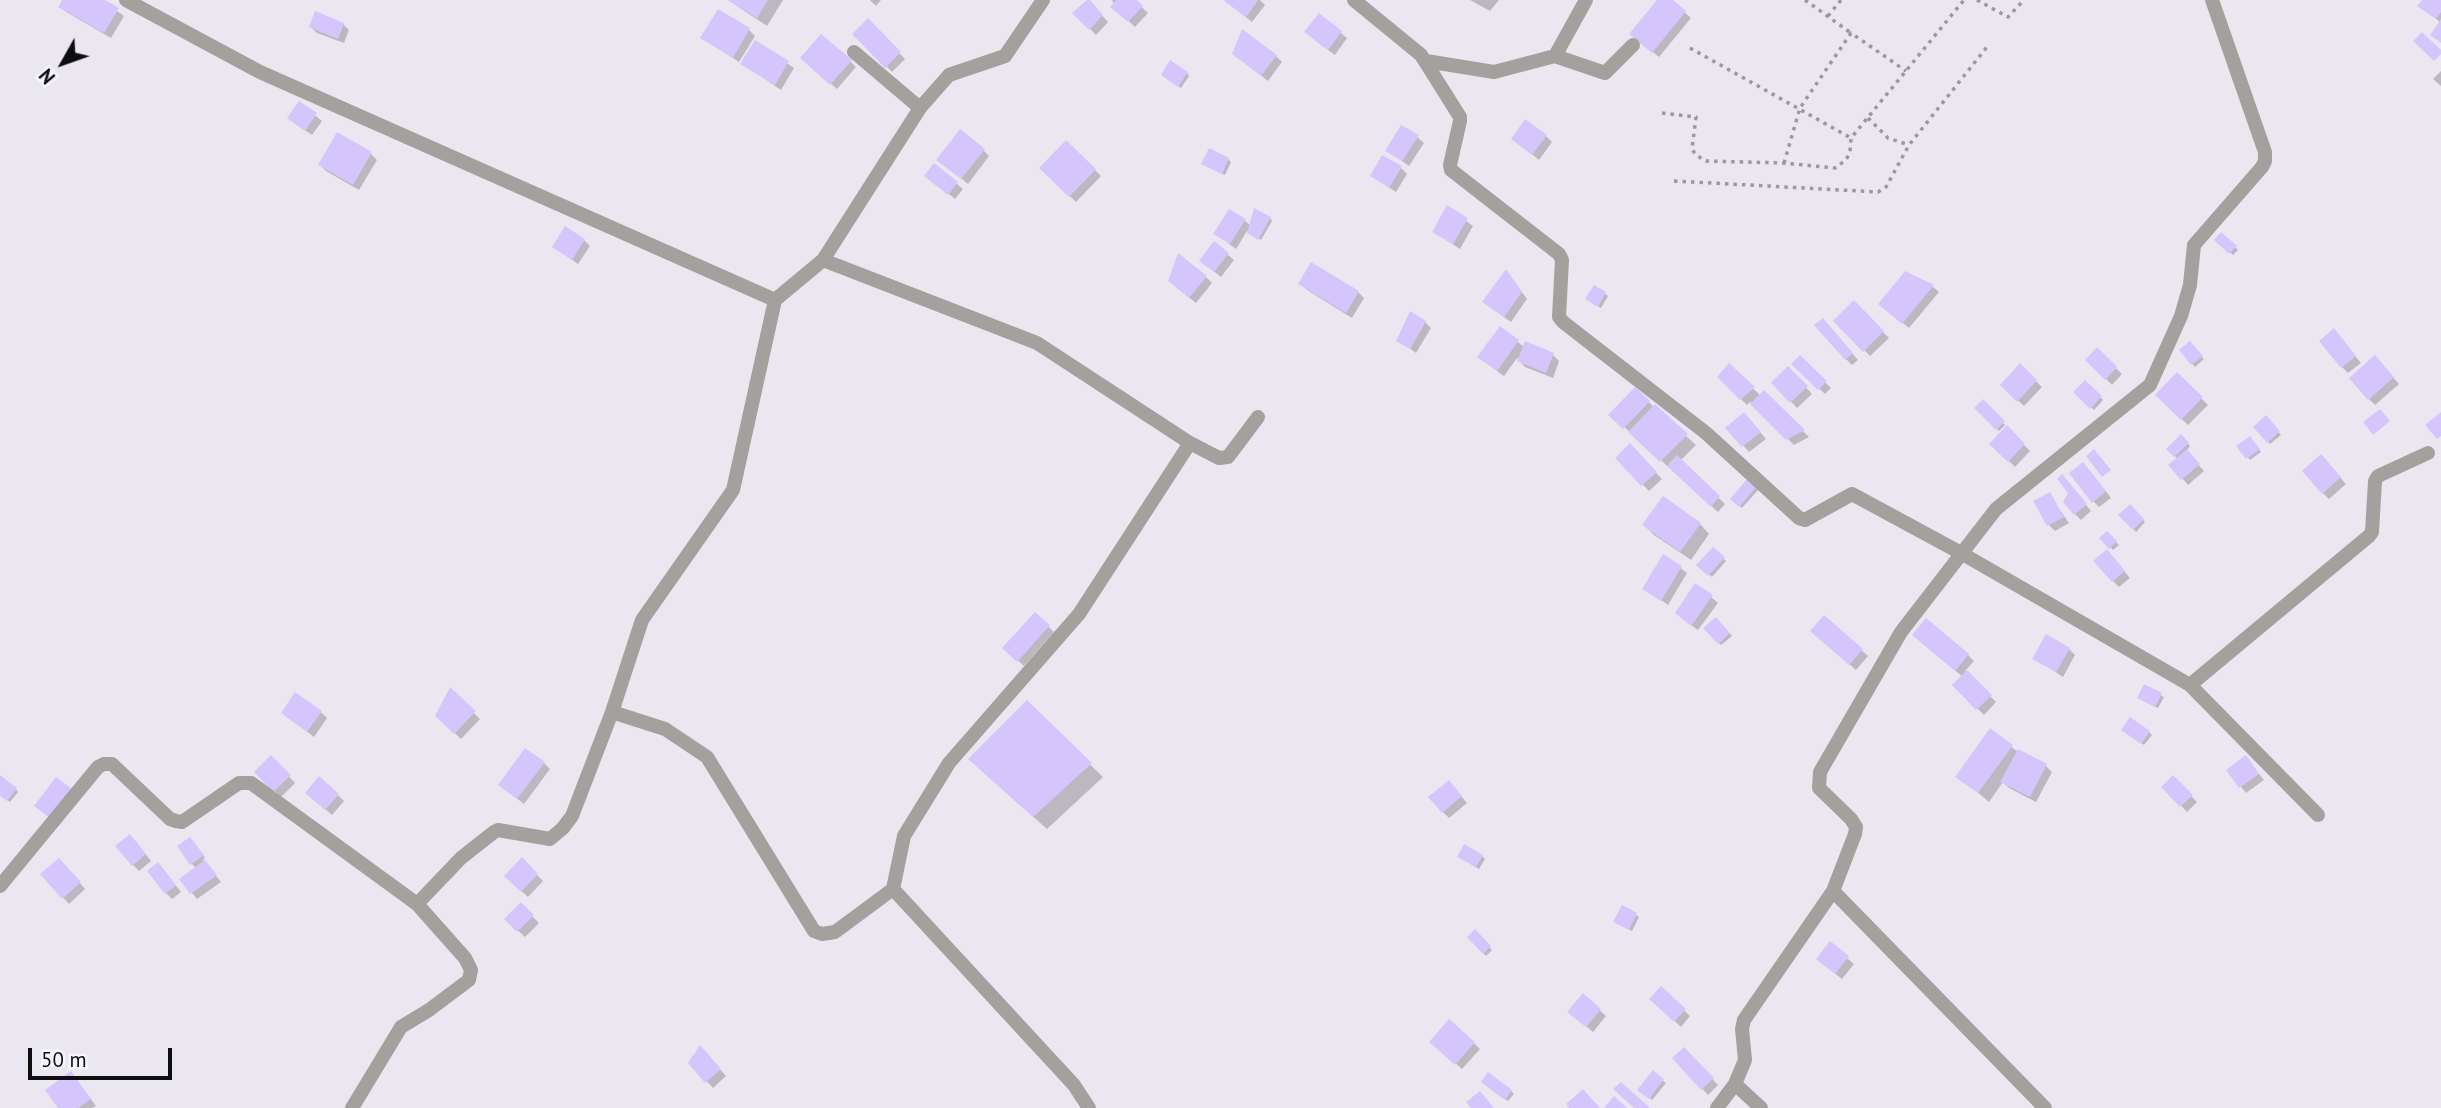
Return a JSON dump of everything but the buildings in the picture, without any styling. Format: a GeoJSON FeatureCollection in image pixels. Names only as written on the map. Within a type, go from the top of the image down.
{"type":"FeatureCollection","features":[{"type":"Feature","properties":{"kind":"street"},"geometry":{"type":"LineString","coordinates":[[127,0],[260,72],[775,300]]}},
{"type":"Feature","properties":{"kind":"street"},"geometry":{"type":"LineString","coordinates":[[417,904],[460,858],[494,832],[498,830],[550,839],[563,828],[580,801],[642,620],[733,490],[775,300],[823,260],[920,108],[954,72],[1005,56],[1043,0]]}},
{"type":"Feature","properties":{"kind":"street"},"geometry":{"type":"LineString","coordinates":[[1354,0],[1426,61],[1460,117],[1451,170],[1559,254],[1562,260],[1559,317],[1563,322],[1706,433],[1799,518],[1805,520],[1852,494],[1961,553],[2190,685],[2318,815]]}},
{"type":"Feature","properties":{"kind":"street"},"geometry":{"type":"LineString","coordinates":[[1555,56],[1586,0]]}},
{"type":"Feature","properties":{"kind":"street"},"geometry":{"type":"LineString","coordinates":[[1717,1108],[1735,1084],[1745,1060],[1742,1028],[1744,1020],[1833,891],[1856,827],[1819,788],[1821,772],[1901,632],[2001,503],[2150,385],[2181,316],[2190,285],[2194,245],[2265,161],[2265,152],[2212,0]]}},
{"type":"Feature","properties":{"kind":"street"},"geometry":{"type":"LineString","coordinates":[[1426,61],[1494,72],[1555,56],[1605,73],[1633,45]]}},
{"type":"Feature","properties":{"kind":"street"},"geometry":{"type":"LineString","coordinates":[[854,52],[920,108]]}},
{"type":"Feature","properties":{"kind":"street"},"geometry":{"type":"LineString","coordinates":[[823,260],[1037,343],[1190,443],[1219,458],[1228,457],[1258,417]]}},
{"type":"Feature","properties":{"kind":"street"},"geometry":{"type":"LineString","coordinates":[[612,712],[665,729],[707,757],[814,931],[822,934],[835,932],[893,889],[904,836],[949,763],[1079,614],[1190,443]]}},
{"type":"Feature","properties":{"kind":"street"},"geometry":{"type":"LineString","coordinates":[[2190,685],[2369,536],[2372,532],[2375,481],[2378,476],[2428,453]]}},
{"type":"Feature","properties":{"kind":"street"},"geometry":{"type":"LineString","coordinates":[[0,886],[98,767],[104,764],[112,764],[170,819],[182,822],[239,783],[251,783],[417,904],[465,958],[471,970],[469,980],[401,1027],[352,1108]]}},
{"type":"Feature","properties":{"kind":"street"},"geometry":{"type":"LineString","coordinates":[[893,889],[1074,1085],[1089,1108]]}},
{"type":"Feature","properties":{"kind":"street"},"geometry":{"type":"LineString","coordinates":[[1833,891],[2045,1108]]}},
{"type":"Feature","properties":{"kind":"street"},"geometry":{"type":"LineString","coordinates":[[1735,1084],[1761,1108]]}},
{"type":"Feature","properties":{"kind":"path"},"geometry":{"type":"LineString","coordinates":[[1805,0],[1906,71]]}},
{"type":"Feature","properties":{"kind":"path"},"geometry":{"type":"LineString","coordinates":[[1828,16],[1840,0]]}},
{"type":"Feature","properties":{"kind":"path"},"geometry":{"type":"LineString","coordinates":[[1661,113],[1696,117],[1692,149],[1706,161],[1784,163],[1835,168],[1846,160],[1850,152],[1851,138],[1964,0]]}},
{"type":"Feature","properties":{"kind":"path"},"geometry":{"type":"LineString","coordinates":[[1977,0],[2008,17],[2024,0]]}},
{"type":"Feature","properties":{"kind":"path"},"geometry":{"type":"LineString","coordinates":[[1784,163],[1800,108],[1851,33]]}},
{"type":"Feature","properties":{"kind":"path"},"geometry":{"type":"LineString","coordinates":[[1674,181],[1878,192],[1886,187],[1909,145],[1987,47]]}},
{"type":"Feature","properties":{"kind":"path"},"geometry":{"type":"LineString","coordinates":[[1689,48],[1851,138]]}},
{"type":"Feature","properties":{"kind":"path"},"geometry":{"type":"LineString","coordinates":[[1868,118],[1888,138],[1909,145]]}}]}
